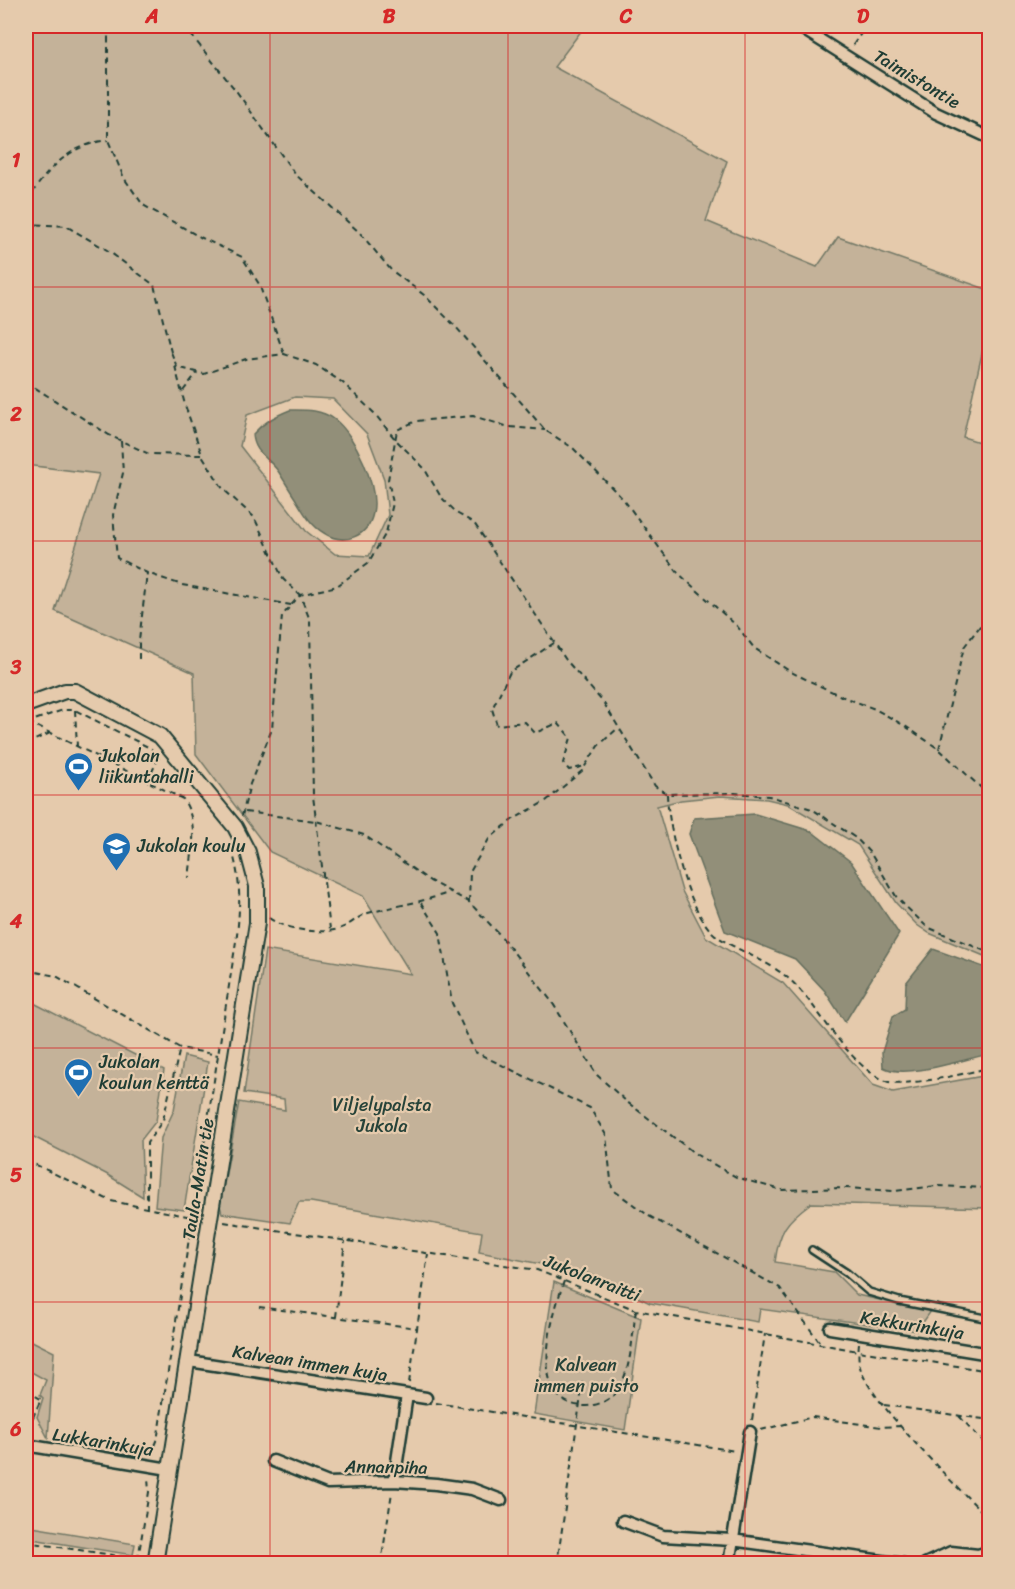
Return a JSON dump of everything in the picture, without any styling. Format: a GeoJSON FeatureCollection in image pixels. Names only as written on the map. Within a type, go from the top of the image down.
{"type":"FeatureCollection","features":[{"type":"Feature","properties":{"kind":"street","name":"Taimistontie"},"geometry":{"type":"LineString","coordinates":[[798,26],[936,113],[990,138]]}},
{"type":"Feature","properties":{"kind":"street","name":"Taula-Matin tie"},"geometry":{"type":"LineString","coordinates":[[26,705],[66,691],[75,691],[160,736],[235,827],[248,852],[258,886],[258,908],[156,1562]]}},
{"type":"Feature","properties":{"kind":"street","name":"Kekkurinkuja"},"geometry":{"type":"LineString","coordinates":[[830,1328],[990,1354]]}},
{"type":"Feature","properties":{"kind":"street","name":"Kalvean immen kuja"},"geometry":{"type":"LineString","coordinates":[[189,1361],[426,1398]]}},
{"type":"Feature","properties":{"kind":"street"},"geometry":{"type":"LineString","coordinates":[[394,1481],[407,1395]]}},
{"type":"Feature","properties":{"kind":"street"},"geometry":{"type":"LineString","coordinates":[[729,1563],[750,1432]]}},
{"type":"Feature","properties":{"kind":"street","name":"Lukkarinkuja"},"geometry":{"type":"LineString","coordinates":[[27,1449],[169,1469]]}},
{"type":"Feature","properties":{"kind":"street","name":"Annanpiha"},"geometry":{"type":"LineString","coordinates":[[273,1461],[328,1483],[394,1481],[472,1489],[501,1500]]}},
{"type":"Feature","properties":{"kind":"street"},"geometry":{"type":"LineString","coordinates":[[623,1521],[663,1536],[732,1540],[904,1563]]}},
{"type":"Feature","properties":{"kind":"street"},"geometry":{"type":"LineString","coordinates":[[925,1563],[951,1552],[978,1555],[990,1551]]}},
{"type":"Feature","properties":{"kind":"lane"},"geometry":{"type":"LineString","coordinates":[[812,1250],[848,1273],[869,1292],[899,1301],[990,1318]]}},
{"type":"Feature","properties":{"kind":"path"},"geometry":{"type":"LineString","coordinates":[[108,26],[108,141],[124,178],[143,205],[200,237],[242,257],[259,284],[284,354]]}},
{"type":"Feature","properties":{"kind":"path"},"geometry":{"type":"LineString","coordinates":[[184,26],[237,92],[295,174],[360,233],[391,270],[424,295],[456,327],[545,430],[573,448],[624,500],[678,573],[737,626],[754,648],[791,672],[841,696],[875,709],[939,749],[990,796]]}},
{"type":"Feature","properties":{"kind":"path"},"geometry":{"type":"LineString","coordinates":[[846,55],[866,26]]}},
{"type":"Feature","properties":{"kind":"path"},"geometry":{"type":"LineString","coordinates":[[26,202],[62,156],[92,142],[108,141]]}},
{"type":"Feature","properties":{"kind":"path"},"geometry":{"type":"LineString","coordinates":[[26,224],[66,226],[107,250],[154,285],[182,392],[202,455],[223,489],[254,517],[283,579],[300,595],[310,620],[313,796],[330,929]]}},
{"type":"Feature","properties":{"kind":"path"},"geometry":{"type":"LineString","coordinates":[[171,352],[177,367],[204,374],[246,359],[284,354],[316,365],[343,383],[424,468],[441,497],[458,514],[474,524],[554,643],[603,702],[655,786],[667,794],[734,793],[769,796],[812,809],[856,838],[871,854],[897,898],[927,927],[990,953]]}},
{"type":"Feature","properties":{"kind":"path"},"geometry":{"type":"LineString","coordinates":[[182,392],[197,373]]}},
{"type":"Feature","properties":{"kind":"path"},"geometry":{"type":"LineString","coordinates":[[26,382],[60,406],[121,441],[149,454],[202,455]]}},
{"type":"Feature","properties":{"kind":"path"},"geometry":{"type":"LineString","coordinates":[[235,827],[244,812],[250,784],[272,729],[282,616],[300,595],[338,586],[368,563],[386,533],[393,503],[388,480],[397,430],[416,421],[473,416],[509,427],[545,430]]}},
{"type":"Feature","properties":{"kind":"path"},"geometry":{"type":"LineString","coordinates":[[121,441],[123,473],[113,515],[117,558],[147,573],[182,585],[291,605]]}},
{"type":"Feature","properties":{"kind":"path"},"geometry":{"type":"LineString","coordinates":[[139,659],[147,573]]}},
{"type":"Feature","properties":{"kind":"path"},"geometry":{"type":"LineString","coordinates":[[939,749],[964,647],[990,613]]}},
{"type":"Feature","properties":{"kind":"path"},"geometry":{"type":"LineString","coordinates":[[554,643],[510,672],[492,709],[497,725],[525,722],[536,733],[558,723],[571,738],[563,764],[569,770],[585,766]]}},
{"type":"Feature","properties":{"kind":"path"},"geometry":{"type":"LineString","coordinates":[[27,723],[63,710],[75,710],[160,755],[165,760]]}},
{"type":"Feature","properties":{"kind":"path"},"geometry":{"type":"LineString","coordinates":[[75,710],[77,747]]}},
{"type":"Feature","properties":{"kind":"path"},"geometry":{"type":"LineString","coordinates":[[27,723],[183,799],[189,808],[194,833],[189,878]]}},
{"type":"Feature","properties":{"kind":"path"},"geometry":{"type":"LineString","coordinates":[[470,902],[470,872],[489,839],[512,820],[546,801],[585,766],[598,746],[619,727]]}},
{"type":"Feature","properties":{"kind":"path"},"geometry":{"type":"LineString","coordinates":[[26,744],[50,733]]}},
{"type":"Feature","properties":{"kind":"path"},"geometry":{"type":"LineString","coordinates":[[147,782],[160,755]]}},
{"type":"Feature","properties":{"kind":"path"},"geometry":{"type":"LineString","coordinates":[[667,794],[675,849],[704,923],[716,936],[786,975],[868,1071],[888,1083],[915,1082],[990,1067]]}},
{"type":"Feature","properties":{"kind":"path"},"geometry":{"type":"LineString","coordinates":[[244,812],[316,821],[364,835],[430,881],[470,902],[501,936],[552,1002],[597,1075],[627,1102],[697,1155],[738,1178],[782,1190],[846,1188],[894,1191],[936,1186],[990,1188]]}},
{"type":"Feature","properties":{"kind":"path"},"geometry":{"type":"LineString","coordinates":[[138,1559],[149,1492],[147,1465],[157,1441],[240,901],[239,876],[231,848]]}},
{"type":"Feature","properties":{"kind":"path"},"geometry":{"type":"LineString","coordinates":[[258,908],[277,924],[303,931],[342,928],[366,914],[421,903],[450,892]]}},
{"type":"Feature","properties":{"kind":"path"},"geometry":{"type":"LineString","coordinates":[[421,903],[440,933],[452,1003],[475,1052],[590,1107],[606,1135],[612,1189],[649,1216],[780,1288],[821,1345]]}},
{"type":"Feature","properties":{"kind":"path"},"geometry":{"type":"LineString","coordinates":[[26,970],[56,976],[180,1048],[218,1055]]}},
{"type":"Feature","properties":{"kind":"path"},"geometry":{"type":"LineString","coordinates":[[147,1209],[147,1143],[163,1120],[180,1048]]}},
{"type":"Feature","properties":{"kind":"path"},"geometry":{"type":"LineString","coordinates":[[26,1168],[27,1160],[111,1201],[192,1217]]}},
{"type":"Feature","properties":{"kind":"path","name":"Jukolanraitti"},"geometry":{"type":"LineString","coordinates":[[219,1222],[537,1270],[636,1310],[821,1345],[990,1371]]}},
{"type":"Feature","properties":{"kind":"path"},"geometry":{"type":"LineString","coordinates":[[336,1317],[345,1241]]}},
{"type":"Feature","properties":{"kind":"path"},"geometry":{"type":"LineString","coordinates":[[407,1395],[428,1254]]}},
{"type":"Feature","properties":{"kind":"path"},"geometry":{"type":"LineString","coordinates":[[564,1281],[555,1308],[548,1353],[548,1374],[552,1388],[571,1404],[579,1406],[600,1403],[610,1399],[618,1391],[625,1376],[636,1310]]}},
{"type":"Feature","properties":{"kind":"path"},"geometry":{"type":"LineString","coordinates":[[259,1306],[417,1328]]}},
{"type":"Feature","properties":{"kind":"path"},"geometry":{"type":"LineString","coordinates":[[765,1334],[750,1432],[813,1417],[881,1427],[903,1426]]}},
{"type":"Feature","properties":{"kind":"path"},"geometry":{"type":"LineString","coordinates":[[858,1351],[861,1371],[884,1405],[990,1519]]}},
{"type":"Feature","properties":{"kind":"path"},"geometry":{"type":"LineString","coordinates":[[557,1563],[583,1382]]}},
{"type":"Feature","properties":{"kind":"path"},"geometry":{"type":"LineString","coordinates":[[26,1391],[41,1399],[26,1433]]}},
{"type":"Feature","properties":{"kind":"path"},"geometry":{"type":"LineString","coordinates":[[426,1398],[436,1403],[747,1453]]}},
{"type":"Feature","properties":{"kind":"path"},"geometry":{"type":"LineString","coordinates":[[884,1405],[990,1420]]}},
{"type":"Feature","properties":{"kind":"path"},"geometry":{"type":"LineString","coordinates":[[959,1416],[990,1449]]}},
{"type":"Feature","properties":{"kind":"path"},"geometry":{"type":"LineString","coordinates":[[983,1486],[990,1480]]}},
{"type":"Feature","properties":{"kind":"path"},"geometry":{"type":"LineString","coordinates":[[381,1563],[394,1481]]}},
{"type":"Feature","properties":{"kind":"path"},"geometry":{"type":"LineString","coordinates":[[26,1542],[156,1562]]}},
{"type":"Feature","properties":{"kind":"green space","name":"Viljelypalsta Jukola"},"geometry":{"type":"Polygon","coordinates":[[[26,26],[585,26],[554,67],[727,161],[706,221],[817,267],[838,237],[989,290],[989,323],[963,437],[989,445],[989,958],[929,933],[917,925],[896,903],[858,845],[788,804],[767,799],[720,796],[681,800],[657,806],[682,891],[706,937],[783,983],[873,1085],[893,1092],[989,1075],[989,1208],[811,1203],[790,1221],[779,1242],[775,1262],[834,1272],[857,1295],[931,1311],[917,1331],[760,1309],[758,1322],[650,1303],[587,1273],[479,1252],[482,1232],[311,1202],[299,1202],[290,1223],[222,1213],[220,1206],[239,1102],[285,1110],[284,1099],[244,1093],[265,950],[411,974],[363,896],[270,852],[196,754],[194,673],[55,611],[99,474],[26,465],[26,26]],[[295,397],[247,415],[240,446],[306,531],[335,554],[369,556],[388,515],[384,479],[367,434],[333,399],[295,397]]]}},
{"type":"Feature","properties":{"kind":"green space","name":"Jukolan koulun kenttä"},"geometry":{"type":"Polygon","coordinates":[[[26,999],[164,1070],[156,1121],[141,1140],[143,1197],[106,1174],[26,1133],[26,999]]]}},
{"type":"Feature","properties":{"kind":"green space"},"geometry":{"type":"Polygon","coordinates":[[[184,1056],[208,1062],[184,1210],[155,1206],[161,1138],[174,1110],[184,1056]]]}},
{"type":"Feature","properties":{"kind":"green space","name":"Kalvean immen puisto"},"geometry":{"type":"Polygon","coordinates":[[[554,1282],[641,1318],[625,1430],[534,1414],[554,1282]]]}},
{"type":"Feature","properties":{"kind":"green space"},"geometry":{"type":"Polygon","coordinates":[[[26,1338],[54,1352],[48,1438],[37,1417],[43,1398],[40,1395],[46,1380],[26,1369],[26,1338]]]}},
{"type":"Feature","properties":{"kind":"green space"},"geometry":{"type":"Polygon","coordinates":[[[26,1526],[135,1544],[133,1555],[26,1538],[26,1526]]]}},
{"type":"Feature","properties":{"kind":"shaded area"},"geometry":{"type":"Polygon","coordinates":[[[290,410],[323,413],[334,419],[350,436],[364,462],[372,490],[373,513],[366,528],[354,537],[339,539],[324,533],[315,526],[304,513],[278,471],[256,446],[253,434],[270,420],[290,410]]]}},
{"type":"Feature","properties":{"kind":"shaded area"},"geometry":{"type":"Polygon","coordinates":[[[755,814],[811,831],[851,862],[899,934],[845,1022],[825,991],[795,959],[725,931],[689,834],[694,818],[755,814]]]}},
{"type":"Feature","properties":{"kind":"shaded area"},"geometry":{"type":"Polygon","coordinates":[[[933,949],[989,969],[989,1054],[920,1070],[905,1071],[883,1067],[882,1052],[893,1016],[905,1009],[906,983],[933,949]]]}},
{"type":"Feature","properties":{"kind":"place","name":"Jukolan liikuntahalli"},"geometry":{"type":"Point","coordinates":[78,792]}},
{"type":"Feature","properties":{"kind":"place","name":"Jukolan koulu"},"geometry":{"type":"Point","coordinates":[116,872]}},
{"type":"Feature","properties":{"kind":"place","name":"Jukolan koulun kenttä"},"geometry":{"type":"Point","coordinates":[78,1098]}}]}
